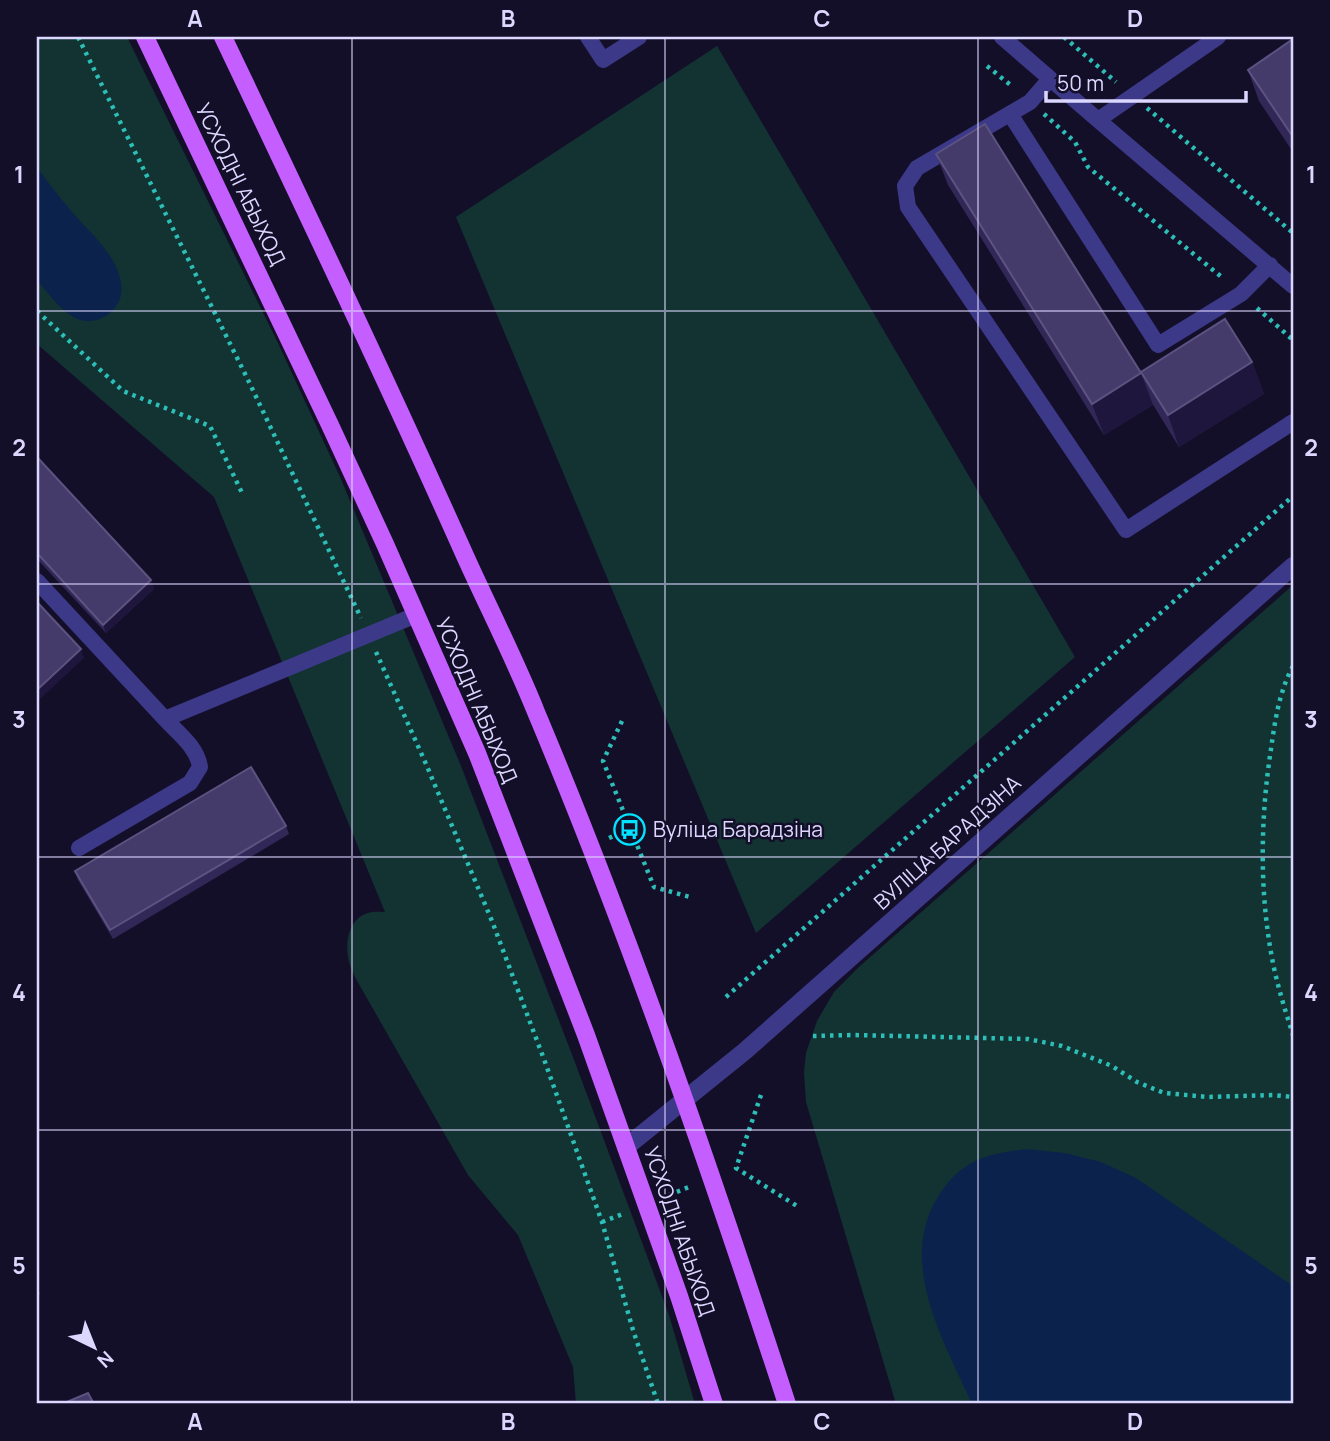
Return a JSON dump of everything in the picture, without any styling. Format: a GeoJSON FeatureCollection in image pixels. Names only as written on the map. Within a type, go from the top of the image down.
{"type":"FeatureCollection","features":[{"type":"Feature","properties":{"kind":"main road","name":"УСХОДНІ АБЫХОД"},"geometry":{"type":"LineString","coordinates":[[145,37],[330,425],[477,753],[586,1035],[679,1296],[714,1404]]}},
{"type":"Feature","properties":{"kind":"main road"},"geometry":{"type":"LineString","coordinates":[[223,37],[387,383],[535,709],[629,946],[685,1100],[787,1404]]}},
{"type":"Feature","properties":{"kind":"street","name":"ВУЛІЦА БАРАДЗІНА"},"geometry":{"type":"LineString","coordinates":[[626,1147],[746,1051],[1293,566]]}},
{"type":"Feature","properties":{"kind":"lane"},"geometry":{"type":"LineString","coordinates":[[588,37],[603,60],[639,37]]}},
{"type":"Feature","properties":{"kind":"lane"},"geometry":{"type":"LineString","coordinates":[[1002,37],[1293,286]]}},
{"type":"Feature","properties":{"kind":"lane"},"geometry":{"type":"LineString","coordinates":[[1098,120],[1218,37]]}},
{"type":"Feature","properties":{"kind":"lane"},"geometry":{"type":"LineString","coordinates":[[1050,79],[1030,102],[917,168],[905,186],[908,207],[1126,530],[1293,422]]}},
{"type":"Feature","properties":{"kind":"lane"},"geometry":{"type":"LineString","coordinates":[[1010,114],[1158,345],[1241,294],[1269,265]]}},
{"type":"Feature","properties":{"kind":"lane"},"geometry":{"type":"LineString","coordinates":[[37,581],[194,750],[199,760],[200,767],[190,783],[79,848]]}},
{"type":"Feature","properties":{"kind":"lane"},"geometry":{"type":"LineString","coordinates":[[165,719],[416,615]]}},
{"type":"Feature","properties":{"kind":"path"},"geometry":{"type":"LineString","coordinates":[[78,37],[250,384],[337,566],[426,764],[492,920],[545,1062],[602,1222],[657,1404]]}},
{"type":"Feature","properties":{"kind":"path"},"geometry":{"type":"LineString","coordinates":[[1064,37],[1293,233]]}},
{"type":"Feature","properties":{"kind":"path"},"geometry":{"type":"LineString","coordinates":[[987,66],[1075,142],[1088,167],[1293,340]]}},
{"type":"Feature","properties":{"kind":"path"},"geometry":{"type":"LineString","coordinates":[[37,311],[123,391],[210,426],[243,495]]}},
{"type":"Feature","properties":{"kind":"path"},"geometry":{"type":"LineString","coordinates":[[726,998],[1293,496]]}},
{"type":"Feature","properties":{"kind":"path"},"geometry":{"type":"LineString","coordinates":[[1293,666],[1280,698],[1275,725],[1265,792],[1264,831],[1264,886],[1271,953],[1293,1035]]}},
{"type":"Feature","properties":{"kind":"path"},"geometry":{"type":"LineString","coordinates":[[622,721],[603,761],[654,887],[690,897]]}},
{"type":"Feature","properties":{"kind":"path"},"geometry":{"type":"LineString","coordinates":[[813,1036],[1028,1039],[1062,1046],[1112,1066],[1137,1082],[1164,1093],[1208,1097],[1293,1097]]}},
{"type":"Feature","properties":{"kind":"path"},"geometry":{"type":"LineString","coordinates":[[761,1095],[736,1168],[797,1206]]}},
{"type":"Feature","properties":{"kind":"path"},"geometry":{"type":"LineString","coordinates":[[669,1195],[689,1187]]}},
{"type":"Feature","properties":{"kind":"path"},"geometry":{"type":"LineString","coordinates":[[602,1222],[625,1213]]}},
{"type":"Feature","properties":{"kind":"green space"},"geometry":{"type":"Polygon","coordinates":[[[37,37],[127,37],[278,343],[340,477],[461,766],[669,1315],[695,1404],[576,1404],[573,1367],[518,1235],[468,1175],[352,970],[347,950],[351,927],[361,916],[370,912],[385,912],[214,497],[37,344],[37,37]]]}},
{"type":"Feature","properties":{"kind":"green space"},"geometry":{"type":"Polygon","coordinates":[[[717,46],[1075,657],[756,933],[456,217],[717,46]]]}},
{"type":"Feature","properties":{"kind":"green space"},"geometry":{"type":"Polygon","coordinates":[[[1293,585],[1293,1404],[896,1404],[806,1102],[806,1053],[817,1021],[834,992],[860,966],[1293,585]]]}},
{"type":"Feature","properties":{"kind":"water"},"geometry":{"type":"Polygon","coordinates":[[[37,167],[63,202],[106,249],[117,269],[121,285],[119,302],[109,313],[96,320],[82,320],[70,315],[37,280],[37,167]]]}},
{"type":"Feature","properties":{"kind":"water"},"geometry":{"type":"Polygon","coordinates":[[[1026,1149],[1065,1153],[1101,1162],[1136,1178],[1293,1286],[1293,1404],[972,1404],[929,1301],[923,1274],[922,1247],[927,1221],[939,1195],[966,1166],[999,1153],[1026,1149]]]}},
{"type":"Feature","properties":{"kind":"building"},"geometry":{"type":"Polygon","coordinates":[[[1293,39],[1293,137],[1248,70],[1293,39]]]}},
{"type":"Feature","properties":{"kind":"building"},"geometry":{"type":"Polygon","coordinates":[[[985,124],[1141,373],[1092,404],[936,154],[985,124]]]}},
{"type":"Feature","properties":{"kind":"building"},"geometry":{"type":"Polygon","coordinates":[[[1225,319],[1252,362],[1168,415],[1141,372],[1225,319]]]}},
{"type":"Feature","properties":{"kind":"building"},"geometry":{"type":"Polygon","coordinates":[[[37,457],[151,580],[103,625],[37,553],[37,457]]]}},
{"type":"Feature","properties":{"kind":"building"},"geometry":{"type":"Polygon","coordinates":[[[37,602],[81,649],[37,690],[37,602]]]}},
{"type":"Feature","properties":{"kind":"building"},"geometry":{"type":"Polygon","coordinates":[[[251,767],[286,826],[110,930],[75,871],[251,767]]]}},
{"type":"Feature","properties":{"kind":"building"},"geometry":{"type":"Polygon","coordinates":[[[88,1393],[94,1404],[62,1404],[88,1393]]]}},
{"type":"Feature","properties":{"kind":"place","name":"Вуліца Барадзіна"},"geometry":{"type":"Point","coordinates":[630,829]}}]}
